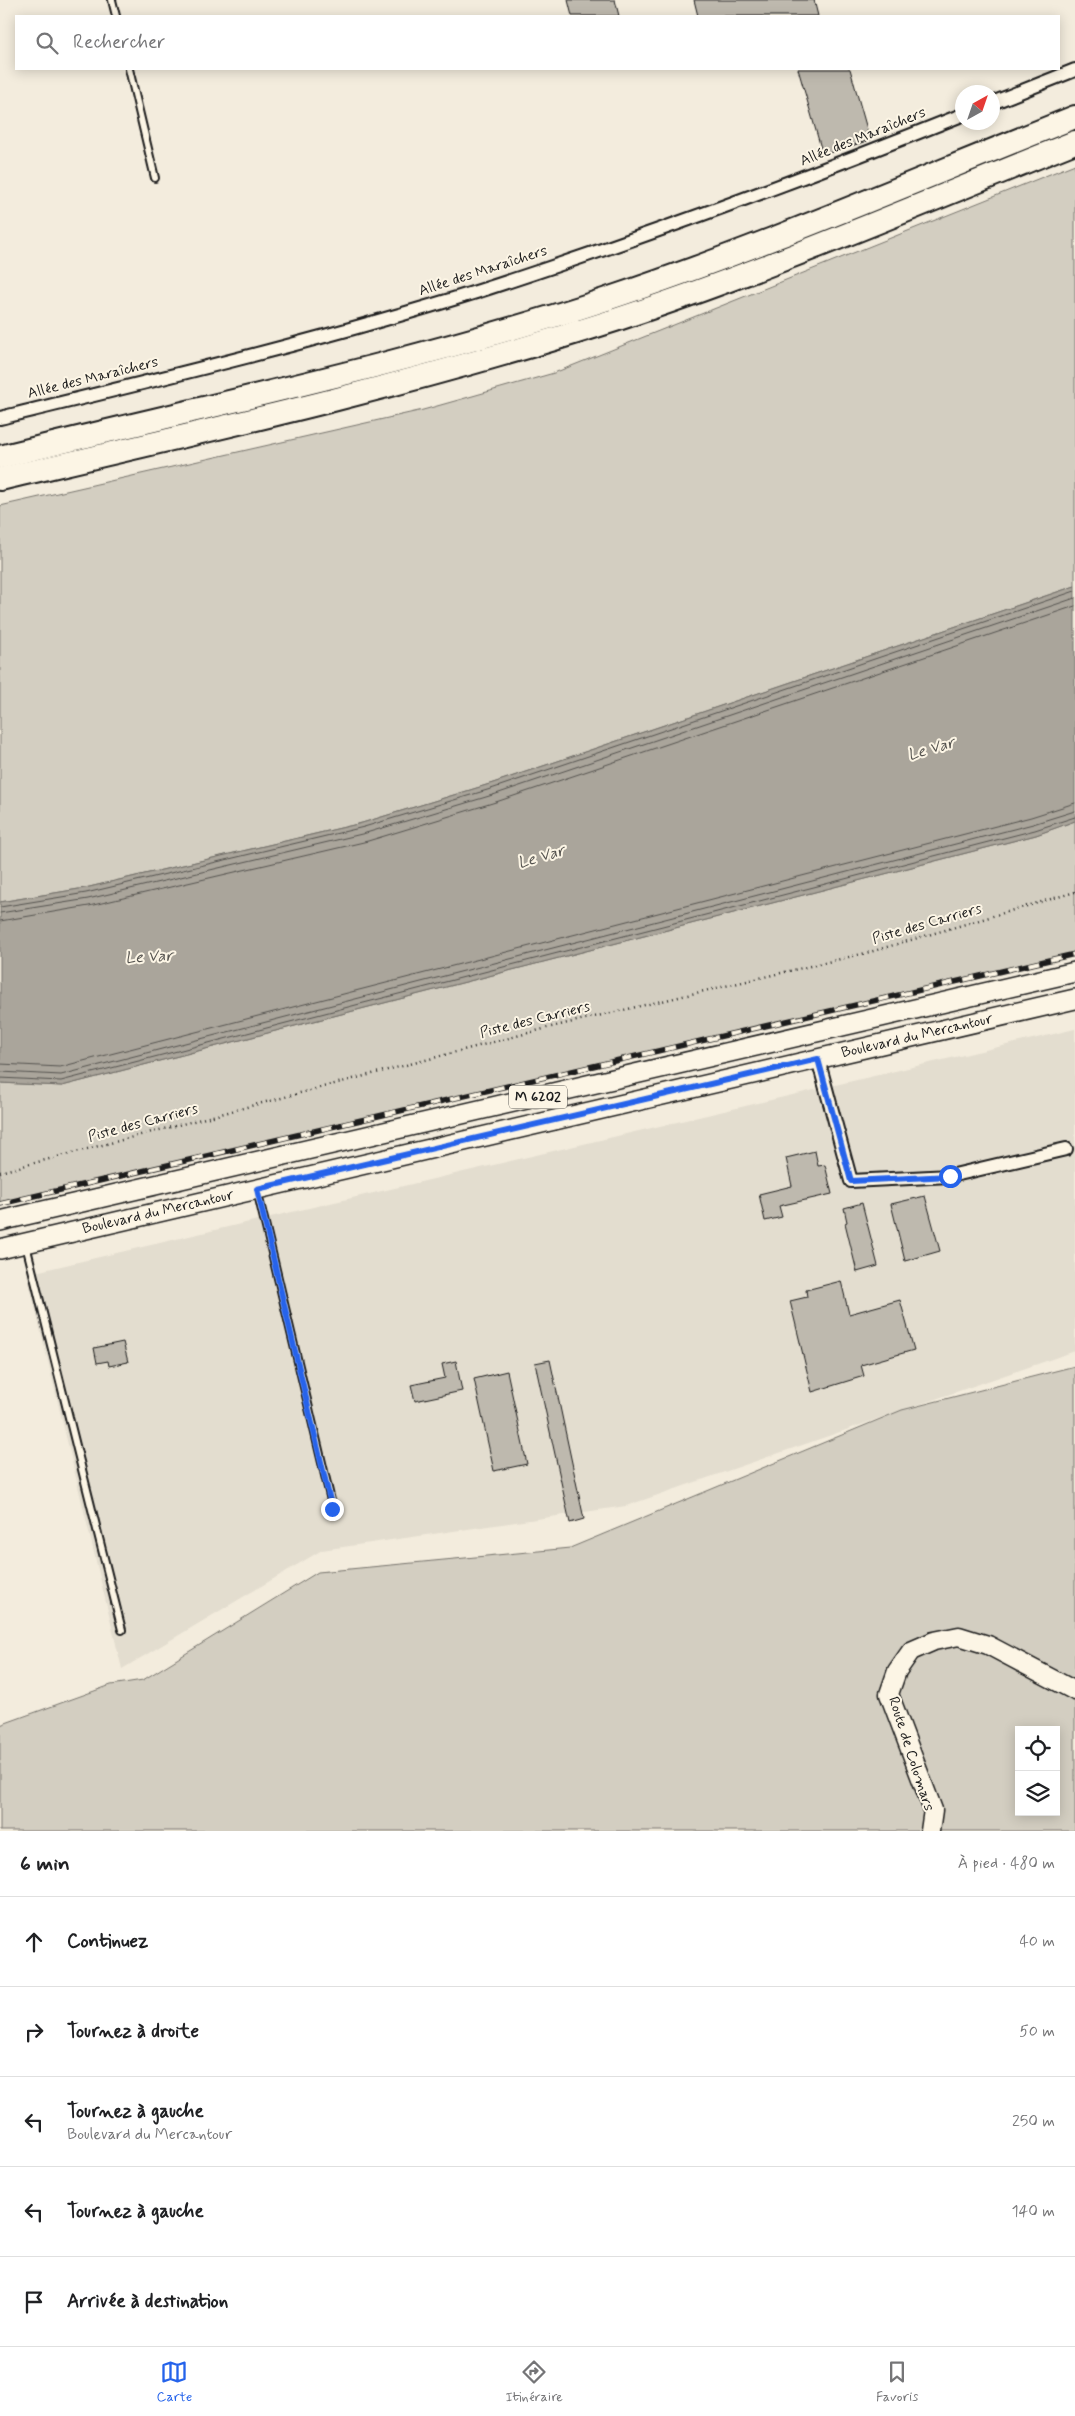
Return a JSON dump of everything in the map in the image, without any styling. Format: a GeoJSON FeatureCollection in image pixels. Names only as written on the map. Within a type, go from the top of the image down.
{"type":"FeatureCollection","features":[{"type":"Feature","properties":{"kind":"highway"},"geometry":{"type":"LineString","coordinates":[[911,182],[1075,104]]}},
{"type":"Feature","properties":{"kind":"highway"},"geometry":{"type":"LineString","coordinates":[[0,457],[390,364],[604,300],[713,262],[1075,117]]}},
{"type":"Feature","properties":{"kind":"highway"},"geometry":{"type":"LineString","coordinates":[[0,479],[286,413],[515,351],[743,276],[1075,142]]}},
{"type":"Feature","properties":{"kind":"main road","name":"Boulevard du Mercantour"},"geometry":{"type":"LineString","coordinates":[[0,1220],[1075,972]]}},
{"type":"Feature","properties":{"kind":"main road","name":"Boulevard du Mercantour"},"geometry":{"type":"LineString","coordinates":[[0,1250],[1075,999]]}},
{"type":"Feature","properties":{"kind":"street"},"geometry":{"type":"LineString","coordinates":[[1000,100],[1075,70]]}},
{"type":"Feature","properties":{"kind":"street","name":"Allée des Maraîchers"},"geometry":{"type":"LineString","coordinates":[[0,418],[209,367],[476,292],[695,218],[844,163],[955,118]]}},
{"type":"Feature","properties":{"kind":"street"},"geometry":{"type":"LineString","coordinates":[[818,1059],[851,1181],[950,1176],[1066,1149]]}},
{"type":"Feature","properties":{"kind":"street","name":"Route de Colomars"},"geometry":{"type":"LineString","coordinates":[[930,1831],[933,1810],[889,1694],[897,1671],[911,1651],[934,1641],[959,1636],[988,1645],[1075,1691]]}},
{"type":"Feature","properties":{"kind":"lane"},"geometry":{"type":"LineString","coordinates":[[112,0],[116,15]]}},
{"type":"Feature","properties":{"kind":"lane"},"geometry":{"type":"LineString","coordinates":[[129,70],[155,178]]}},
{"type":"Feature","properties":{"kind":"lane"},"geometry":{"type":"LineString","coordinates":[[257,1189],[332,1509]]}},
{"type":"Feature","properties":{"kind":"lane"},"geometry":{"type":"LineString","coordinates":[[25,1244],[122,1630]]}},
{"type":"Feature","properties":{"kind":"path","name":"Piste des Carriers"},"geometry":{"type":"LineString","coordinates":[[0,1172],[547,1028],[870,952],[1075,892]]}},
{"type":"Feature","properties":{"kind":"shaded area"},"geometry":{"type":"Polygon","coordinates":[[[1075,164],[1075,586],[493,783],[362,823],[85,888],[0,902],[0,506],[423,410],[554,373],[1075,164]]]}},
{"type":"Feature","properties":{"kind":"shaded area"},"geometry":{"type":"Polygon","coordinates":[[[1075,821],[1075,954],[0,1204],[0,1083],[62,1086],[1036,835],[1075,821]]]}},
{"type":"Feature","properties":{"kind":"shaded area"},"geometry":{"type":"Polygon","coordinates":[[[1075,1029],[1075,1351],[626,1506],[322,1550],[122,1669],[27,1274],[1075,1029]]]}},
{"type":"Feature","properties":{"kind":"shaded area"},"geometry":{"type":"Polygon","coordinates":[[[1075,1366],[1075,1831],[0,1831],[0,1725],[111,1685],[143,1680],[318,1572],[570,1548],[902,1410],[1075,1366]]]}},
{"type":"Feature","properties":{"kind":"water","name":"Le Var"},"geometry":{"type":"Polygon","coordinates":[[[1075,586],[1075,821],[1036,835],[62,1086],[0,1083],[0,902],[85,888],[362,823],[493,783],[1075,586]]]}},
{"type":"Feature","properties":{"kind":"building"},"geometry":{"type":"Polygon","coordinates":[[[568,0],[615,0],[619,15],[572,15],[568,0]]]}},
{"type":"Feature","properties":{"kind":"building"},"geometry":{"type":"Polygon","coordinates":[[[694,0],[814,0],[818,15],[698,15],[694,0]]]}},
{"type":"Feature","properties":{"kind":"building"},"geometry":{"type":"Polygon","coordinates":[[[798,70],[850,70],[870,140],[823,155],[798,70]]]}},
{"type":"Feature","properties":{"kind":"building"},"geometry":{"type":"Polygon","coordinates":[[[815,1151],[818,1166],[825,1165],[832,1194],[779,1206],[782,1217],[765,1221],[759,1194],[792,1186],[786,1158],[815,1151]]]}},
{"type":"Feature","properties":{"kind":"building"},"geometry":{"type":"Polygon","coordinates":[[[925,1196],[940,1251],[905,1261],[891,1204],[925,1196]]]}},
{"type":"Feature","properties":{"kind":"building"},"geometry":{"type":"Polygon","coordinates":[[[862,1203],[878,1266],[857,1272],[845,1223],[847,1222],[844,1208],[862,1203]]]}},
{"type":"Feature","properties":{"kind":"building"},"geometry":{"type":"Polygon","coordinates":[[[841,1281],[849,1314],[900,1300],[914,1350],[861,1365],[864,1376],[812,1392],[790,1301],[807,1297],[806,1290],[841,1281]]]}},
{"type":"Feature","properties":{"kind":"building"},"geometry":{"type":"Polygon","coordinates":[[[123,1342],[128,1362],[109,1366],[108,1361],[97,1363],[94,1348],[123,1342]]]}},
{"type":"Feature","properties":{"kind":"building"},"geometry":{"type":"Polygon","coordinates":[[[550,1360],[584,1519],[570,1523],[535,1363],[550,1360]]]}},
{"type":"Feature","properties":{"kind":"building"},"geometry":{"type":"Polygon","coordinates":[[[456,1361],[462,1391],[415,1401],[411,1385],[445,1378],[442,1364],[456,1361]]]}},
{"type":"Feature","properties":{"kind":"building"},"geometry":{"type":"Polygon","coordinates":[[[507,1371],[527,1464],[494,1471],[474,1379],[507,1371]]]}},
{"type":"Feature","properties":{"kind":"railway"},"geometry":{"type":"LineString","coordinates":[[0,1204],[1075,954]]}},
{"type":"Feature","properties":{"kind":"route"},"geometry":{"type":"LineString","coordinates":[[332,1509],[257,1189],[818,1059],[851,1181],[950,1176]]}}]}
